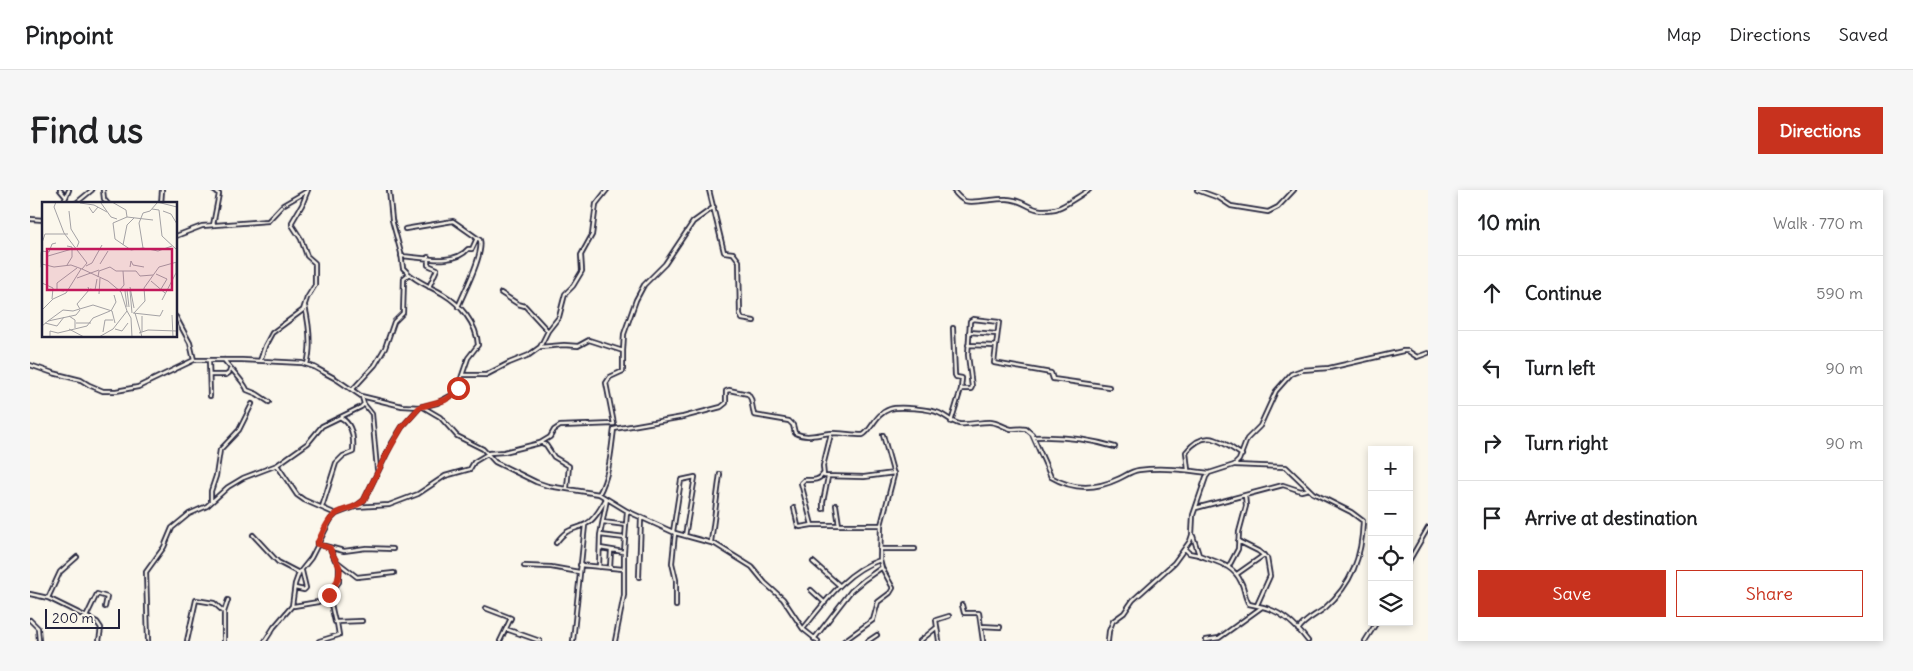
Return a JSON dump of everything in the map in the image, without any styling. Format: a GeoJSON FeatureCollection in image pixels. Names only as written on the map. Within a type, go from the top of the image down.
{"type":"FeatureCollection","features":[{"type":"Feature","properties":{"kind":"street"},"geometry":{"type":"LineString","coordinates":[[60,190],[65,196]]}},
{"type":"Feature","properties":{"kind":"street"},"geometry":{"type":"LineString","coordinates":[[64,202],[69,190]]}},
{"type":"Feature","properties":{"kind":"street"},"geometry":{"type":"LineString","coordinates":[[77,202],[92,190]]}},
{"type":"Feature","properties":{"kind":"street"},"geometry":{"type":"LineString","coordinates":[[103,190],[106,202]]}},
{"type":"Feature","properties":{"kind":"street"},"geometry":{"type":"LineString","coordinates":[[213,190],[219,194],[213,225]]}},
{"type":"Feature","properties":{"kind":"street"},"geometry":{"type":"LineString","coordinates":[[178,235],[202,226],[268,221],[283,205],[308,190]]}},
{"type":"Feature","properties":{"kind":"street"},"geometry":{"type":"LineString","coordinates":[[307,364],[309,344],[305,306],[315,284],[316,267],[314,261],[307,256],[292,222],[308,190]]}},
{"type":"Feature","properties":{"kind":"street"},"geometry":{"type":"LineString","coordinates":[[30,365],[53,374],[81,380],[96,389],[116,391],[138,387],[194,360],[307,364],[336,379],[361,396],[396,405],[421,407],[437,403],[456,393],[468,358],[476,349],[476,331],[473,325],[445,295],[408,274],[403,268],[392,220],[389,190]]}},
{"type":"Feature","properties":{"kind":"street"},"geometry":{"type":"LineString","coordinates":[[463,375],[486,375],[529,355],[540,347],[548,331],[559,317],[565,294],[582,271],[581,255],[592,235],[596,204],[606,190]]}},
{"type":"Feature","properties":{"kind":"street"},"geometry":{"type":"LineString","coordinates":[[709,190],[724,252],[733,253],[738,261],[741,317],[754,321]]}},
{"type":"Feature","properties":{"kind":"street"},"geometry":{"type":"LineString","coordinates":[[953,190],[964,200],[971,202],[1007,198],[1016,200],[1033,209],[1043,210],[1060,207],[1089,190]]}},
{"type":"Feature","properties":{"kind":"street"},"geometry":{"type":"LineString","coordinates":[[1198,190],[1219,198],[1230,206],[1268,212],[1278,207],[1294,190]]}},
{"type":"Feature","properties":{"kind":"street"},"geometry":{"type":"LineString","coordinates":[[599,494],[612,451],[614,429],[606,382],[610,377],[623,372],[624,334],[636,300],[644,286],[664,264],[693,222],[714,207]]}},
{"type":"Feature","properties":{"kind":"street"},"geometry":{"type":"LineString","coordinates":[[405,229],[453,221],[481,243],[480,251],[458,308]]}},
{"type":"Feature","properties":{"kind":"street"},"geometry":{"type":"LineString","coordinates":[[401,256],[448,260],[462,255],[468,249],[472,250],[477,238]]}},
{"type":"Feature","properties":{"kind":"street"},"geometry":{"type":"LineString","coordinates":[[428,258],[428,265],[437,269],[429,287]]}},
{"type":"Feature","properties":{"kind":"street"},"geometry":{"type":"LineString","coordinates":[[352,390],[375,365],[394,322],[403,313],[404,278],[408,274]]}},
{"type":"Feature","properties":{"kind":"street"},"geometry":{"type":"LineString","coordinates":[[501,293],[524,306],[548,331]]}},
{"type":"Feature","properties":{"kind":"street"},"geometry":{"type":"LineString","coordinates":[[260,361],[272,333],[300,313],[305,306]]}},
{"type":"Feature","properties":{"kind":"street"},"geometry":{"type":"LineString","coordinates":[[961,389],[971,389],[972,387],[968,360],[971,320],[998,321],[994,363],[1052,373],[1052,379],[1109,387]]}},
{"type":"Feature","properties":{"kind":"street"},"geometry":{"type":"LineString","coordinates":[[178,321],[190,343],[194,360]]}},
{"type":"Feature","properties":{"kind":"street"},"geometry":{"type":"LineString","coordinates":[[952,422],[962,378],[955,375],[953,328]]}},
{"type":"Feature","properties":{"kind":"street"},"geometry":{"type":"LineString","coordinates":[[969,332],[997,334]]}},
{"type":"Feature","properties":{"kind":"street"},"geometry":{"type":"LineString","coordinates":[[540,347],[578,346],[589,340],[619,348],[623,351]]}},
{"type":"Feature","properties":{"kind":"street"},"geometry":{"type":"LineString","coordinates":[[968,345],[996,346]]}},
{"type":"Feature","properties":{"kind":"street"},"geometry":{"type":"LineString","coordinates":[[1234,465],[1242,455],[1247,439],[1260,426],[1276,391],[1291,374],[1302,370],[1329,368],[1403,351],[1408,351],[1417,357],[1428,353]]}},
{"type":"Feature","properties":{"kind":"street"},"geometry":{"type":"LineString","coordinates":[[209,360],[210,396]]}},
{"type":"Feature","properties":{"kind":"street"},"geometry":{"type":"LineString","coordinates":[[224,360],[246,386],[247,390],[269,402]]}},
{"type":"Feature","properties":{"kind":"street"},"geometry":{"type":"LineString","coordinates":[[210,375],[226,375],[230,369]]}},
{"type":"Feature","properties":{"kind":"street"},"geometry":{"type":"LineString","coordinates":[[614,429],[683,417],[721,407],[726,403],[726,391],[732,390],[746,393],[750,396],[754,415],[789,421],[793,425],[794,432],[797,434],[812,436],[865,434],[874,421],[886,411],[894,409],[932,411],[940,413],[952,422],[968,424],[993,422],[1011,428],[1026,429],[1034,438],[1051,477],[1068,485],[1094,488],[1117,480],[1137,470],[1188,470],[1209,473],[1234,465],[1286,467],[1308,489],[1351,512],[1363,522],[1360,555],[1353,572],[1329,603],[1304,621],[1298,630]]}},
{"type":"Feature","properties":{"kind":"street"},"geometry":{"type":"LineString","coordinates":[[361,396],[364,399],[364,404],[372,414],[378,471]]}},
{"type":"Feature","properties":{"kind":"street"},"geometry":{"type":"LineString","coordinates":[[211,502],[211,491],[216,476],[220,450],[239,430],[252,404]]}},
{"type":"Feature","properties":{"kind":"street"},"geometry":{"type":"LineString","coordinates":[[148,641],[147,570],[164,547],[172,528],[189,514],[204,509],[228,487],[243,478],[277,465],[308,443],[322,426],[364,404]]}},
{"type":"Feature","properties":{"kind":"street"},"geometry":{"type":"LineString","coordinates":[[421,407],[440,417],[457,436],[483,449],[495,462],[536,482],[548,486],[599,494],[627,512],[674,533],[711,542],[754,568],[762,580],[783,599],[803,628],[816,640],[851,591],[882,568]]}},
{"type":"Feature","properties":{"kind":"street"},"geometry":{"type":"LineString","coordinates":[[355,507],[367,496],[397,434],[421,407]]}},
{"type":"Feature","properties":{"kind":"street"},"geometry":{"type":"LineString","coordinates":[[322,507],[336,463],[343,456],[353,452],[353,437],[349,424],[340,417]]}},
{"type":"Feature","properties":{"kind":"street"},"geometry":{"type":"LineString","coordinates":[[264,641],[292,606],[299,573],[311,558],[331,519],[336,514],[355,507],[390,505],[418,494],[445,476],[470,469],[474,462],[490,452],[513,450],[540,443],[550,437],[554,430],[560,426],[614,424]]}},
{"type":"Feature","properties":{"kind":"street"},"geometry":{"type":"LineString","coordinates":[[812,525],[801,483],[804,480],[817,480],[821,478],[829,438],[833,434]]}},
{"type":"Feature","properties":{"kind":"street"},"geometry":{"type":"LineString","coordinates":[[844,641],[873,620],[878,602],[892,591],[893,585],[882,568],[880,560],[881,524],[894,473],[884,435]]}},
{"type":"Feature","properties":{"kind":"street"},"geometry":{"type":"LineString","coordinates":[[1034,438],[1064,437],[1115,447]]}},
{"type":"Feature","properties":{"kind":"street"},"geometry":{"type":"LineString","coordinates":[[1188,470],[1186,452],[1204,438],[1213,438],[1242,455]]}},
{"type":"Feature","properties":{"kind":"street"},"geometry":{"type":"LineString","coordinates":[[540,443],[545,444],[554,457],[569,466],[567,489]]}},
{"type":"Feature","properties":{"kind":"street"},"geometry":{"type":"LineString","coordinates":[[277,465],[297,496],[336,514]]}},
{"type":"Feature","properties":{"kind":"street"},"geometry":{"type":"LineString","coordinates":[[823,474],[828,477],[864,477],[894,473]]}},
{"type":"Feature","properties":{"kind":"street"},"geometry":{"type":"LineString","coordinates":[[1199,555],[1192,535],[1192,522],[1209,473]]}},
{"type":"Feature","properties":{"kind":"street"},"geometry":{"type":"LineString","coordinates":[[711,542],[720,474]]}},
{"type":"Feature","properties":{"kind":"street"},"geometry":{"type":"LineString","coordinates":[[676,606],[676,580],[672,563],[681,480],[695,477],[685,536]]}},
{"type":"Feature","properties":{"kind":"street"},"geometry":{"type":"LineString","coordinates":[[823,509],[822,502],[828,477]]}},
{"type":"Feature","properties":{"kind":"street"},"geometry":{"type":"LineString","coordinates":[[1196,508],[1283,485],[1301,491],[1308,489]]}},
{"type":"Feature","properties":{"kind":"street"},"geometry":{"type":"LineString","coordinates":[[1228,566],[1236,553],[1246,506],[1246,494]]}},
{"type":"Feature","properties":{"kind":"street"},"geometry":{"type":"LineString","coordinates":[[599,567],[600,535],[606,499]]}},
{"type":"Feature","properties":{"kind":"street"},"geometry":{"type":"LineString","coordinates":[[556,543],[567,530],[585,525],[596,515],[606,499]]}},
{"type":"Feature","properties":{"kind":"street"},"geometry":{"type":"LineString","coordinates":[[836,505],[839,525]]}},
{"type":"Feature","properties":{"kind":"street"},"geometry":{"type":"LineString","coordinates":[[794,508],[799,527],[812,525],[881,524]]}},
{"type":"Feature","properties":{"kind":"street"},"geometry":{"type":"LineString","coordinates":[[615,641],[624,595],[624,552],[627,512]]}},
{"type":"Feature","properties":{"kind":"street"},"geometry":{"type":"LineString","coordinates":[[639,578],[642,518]]}},
{"type":"Feature","properties":{"kind":"street"},"geometry":{"type":"LineString","coordinates":[[603,522],[626,525]]}},
{"type":"Feature","properties":{"kind":"street"},"geometry":{"type":"LineString","coordinates":[[573,641],[585,525]]}},
{"type":"Feature","properties":{"kind":"street"},"geometry":{"type":"LineString","coordinates":[[1413,554],[1428,528]]}},
{"type":"Feature","properties":{"kind":"street"},"geometry":{"type":"LineString","coordinates":[[253,534],[278,562],[299,573]]}},
{"type":"Feature","properties":{"kind":"street"},"geometry":{"type":"LineString","coordinates":[[600,535],[625,538]]}},
{"type":"Feature","properties":{"kind":"street"},"geometry":{"type":"LineString","coordinates":[[1108,641],[1108,630],[1113,621],[1124,613],[1133,600],[1174,563],[1185,549],[1192,535]]}},
{"type":"Feature","properties":{"kind":"street"},"geometry":{"type":"LineString","coordinates":[[1238,541],[1264,555],[1268,562],[1270,576],[1258,605]]}},
{"type":"Feature","properties":{"kind":"street"},"geometry":{"type":"LineString","coordinates":[[317,544],[344,551],[366,548],[393,549]]}},
{"type":"Feature","properties":{"kind":"street"},"geometry":{"type":"LineString","coordinates":[[330,548],[332,556],[339,564],[357,577],[394,573]]}},
{"type":"Feature","properties":{"kind":"street"},"geometry":{"type":"LineString","coordinates":[[600,548],[624,552]]}},
{"type":"Feature","properties":{"kind":"street"},"geometry":{"type":"LineString","coordinates":[[880,549],[915,548]]}},
{"type":"Feature","properties":{"kind":"street"},"geometry":{"type":"LineString","coordinates":[[1185,549],[1189,553],[1228,566],[1237,574],[1248,602],[1279,614],[1308,641]]}},
{"type":"Feature","properties":{"kind":"street"},"geometry":{"type":"LineString","coordinates":[[610,568],[611,550]]}},
{"type":"Feature","properties":{"kind":"street"},"geometry":{"type":"LineString","coordinates":[[1237,574],[1264,555]]}},
{"type":"Feature","properties":{"kind":"street"},"geometry":{"type":"LineString","coordinates":[[48,598],[60,572],[77,557]]}},
{"type":"Feature","properties":{"kind":"street"},"geometry":{"type":"LineString","coordinates":[[803,628],[840,585],[866,566],[880,560]]}},
{"type":"Feature","properties":{"kind":"street"},"geometry":{"type":"LineString","coordinates":[[813,562],[840,585]]}},
{"type":"Feature","properties":{"kind":"street"},"geometry":{"type":"LineString","coordinates":[[292,606],[318,602],[329,595],[338,582],[339,564]]}},
{"type":"Feature","properties":{"kind":"street"},"geometry":{"type":"LineString","coordinates":[[580,565],[624,569]]}},
{"type":"Feature","properties":{"kind":"street"},"geometry":{"type":"LineString","coordinates":[[524,566],[551,567],[579,572]]}},
{"type":"Feature","properties":{"kind":"street"},"geometry":{"type":"LineString","coordinates":[[295,588],[304,590],[306,588],[302,569]]}},
{"type":"Feature","properties":{"kind":"street"},"geometry":{"type":"LineString","coordinates":[[810,590],[825,603]]}},
{"type":"Feature","properties":{"kind":"street"},"geometry":{"type":"LineString","coordinates":[[30,594],[48,598],[100,625],[99,641]]}},
{"type":"Feature","properties":{"kind":"street"},"geometry":{"type":"LineString","coordinates":[[86,617],[97,594],[106,597],[105,607]]}},
{"type":"Feature","properties":{"kind":"street"},"geometry":{"type":"LineString","coordinates":[[319,641],[339,635],[329,595]]}},
{"type":"Feature","properties":{"kind":"street"},"geometry":{"type":"LineString","coordinates":[[187,641],[196,600],[214,603],[224,612]]}},
{"type":"Feature","properties":{"kind":"street"},"geometry":{"type":"LineString","coordinates":[[224,641],[224,612],[228,600]]}},
{"type":"Feature","properties":{"kind":"street"},"geometry":{"type":"LineString","coordinates":[[962,605],[964,613],[979,613],[983,641]]}},
{"type":"Feature","properties":{"kind":"street"},"geometry":{"type":"LineString","coordinates":[[1206,640],[1219,638],[1262,607]]}},
{"type":"Feature","properties":{"kind":"street"},"geometry":{"type":"LineString","coordinates":[[485,608],[511,618],[500,641]]}},
{"type":"Feature","properties":{"kind":"street"},"geometry":{"type":"LineString","coordinates":[[939,641],[936,627],[937,620],[949,616]]}},
{"type":"Feature","properties":{"kind":"street"},"geometry":{"type":"LineString","coordinates":[[30,620],[38,628],[39,641]]}},
{"type":"Feature","properties":{"kind":"street"},"geometry":{"type":"LineString","coordinates":[[337,622],[362,621]]}},
{"type":"Feature","properties":{"kind":"street"},"geometry":{"type":"LineString","coordinates":[[981,626],[1000,627]]}},
{"type":"Feature","properties":{"kind":"street"},"geometry":{"type":"LineString","coordinates":[[1366,641],[1375,626]]}},
{"type":"Feature","properties":{"kind":"street"},"geometry":{"type":"LineString","coordinates":[[922,640],[936,627]]}},
{"type":"Feature","properties":{"kind":"street"},"geometry":{"type":"LineString","coordinates":[[506,629],[540,641]]}},
{"type":"Feature","properties":{"kind":"street"},"geometry":{"type":"LineString","coordinates":[[868,641],[877,635]]}},
{"type":"Feature","properties":{"kind":"route"},"geometry":{"type":"LineString","coordinates":[[329,595],[338,584],[339,564],[332,556],[330,548],[317,544],[331,519],[336,514],[355,507],[364,500],[397,434],[420,407],[445,400],[456,393],[458,388]]}}]}
